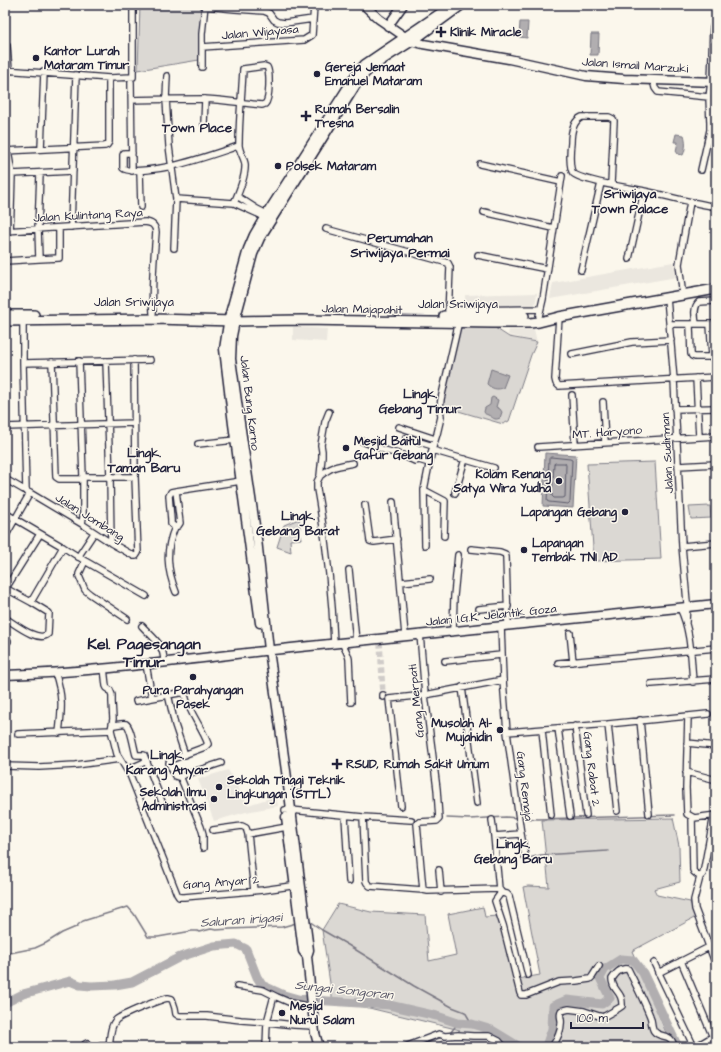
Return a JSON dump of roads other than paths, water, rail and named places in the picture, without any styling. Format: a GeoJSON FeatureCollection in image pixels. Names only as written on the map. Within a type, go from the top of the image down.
{"type":"FeatureCollection","features":[{"type":"Feature","properties":{"kind":"main road"},"geometry":{"type":"LineString","coordinates":[[364,5],[388,26],[409,39]]}},
{"type":"Feature","properties":{"kind":"main road"},"geometry":{"type":"LineString","coordinates":[[388,26],[403,5]]}},
{"type":"Feature","properties":{"kind":"main road"},"geometry":{"type":"LineString","coordinates":[[257,236],[266,216],[302,165],[349,90],[356,73],[365,64],[409,39],[457,6]]}},
{"type":"Feature","properties":{"kind":"main road","name":"Jalan Ismail Marzuki"},"geometry":{"type":"LineString","coordinates":[[409,39],[586,76],[624,79],[654,84],[712,84]]}},
{"type":"Feature","properties":{"kind":"main road","name":"Jalan Bung Karno"},"geometry":{"type":"LineString","coordinates":[[302,165],[257,236],[253,254],[232,318],[232,358],[236,423],[252,531],[266,651],[302,922],[309,950],[307,956],[312,1005]]}},
{"type":"Feature","properties":{"kind":"main road","name":"Jalan Sriwijaya"},"geometry":{"type":"LineString","coordinates":[[5,315],[23,318],[39,315],[109,316],[153,313],[232,318],[445,316],[460,319],[540,313],[615,304],[682,289],[716,284]]}},
{"type":"Feature","properties":{"kind":"main road"},"geometry":{"type":"LineString","coordinates":[[460,319],[539,322],[615,304],[667,298],[716,289]]}},
{"type":"Feature","properties":{"kind":"main road"},"geometry":{"type":"LineString","coordinates":[[109,316],[153,319],[232,318]]}},
{"type":"Feature","properties":{"kind":"main road"},"geometry":{"type":"LineString","coordinates":[[5,321],[23,318]]}},
{"type":"Feature","properties":{"kind":"main road"},"geometry":{"type":"LineString","coordinates":[[236,423],[235,440],[241,481],[252,531]]}},
{"type":"Feature","properties":{"kind":"main road","name":"Jalan I.G.K. Jelantik Goza"},"geometry":{"type":"LineString","coordinates":[[5,675],[146,664],[342,642],[379,640],[405,635],[716,604]]}},
{"type":"Feature","properties":{"kind":"main road"},"geometry":{"type":"LineString","coordinates":[[288,810],[287,827],[297,885]]}},
{"type":"Feature","properties":{"kind":"main road"},"geometry":{"type":"LineString","coordinates":[[312,1005],[314,1047]]}},
{"type":"Feature","properties":{"kind":"main road"},"geometry":{"type":"LineString","coordinates":[[314,1029],[319,1047]]}},
{"type":"Feature","properties":{"kind":"street"},"geometry":{"type":"LineString","coordinates":[[7,70],[109,78],[133,77],[133,5]]}},
{"type":"Feature","properties":{"kind":"street"},"geometry":{"type":"LineString","coordinates":[[202,67],[204,5],[264,11],[269,13],[274,20],[285,23],[313,18]]}},
{"type":"Feature","properties":{"kind":"street","name":"Jalan Wijayasa"},"geometry":{"type":"LineString","coordinates":[[202,47],[304,40],[312,35],[314,5]]}},
{"type":"Feature","properties":{"kind":"street"},"geometry":{"type":"LineString","coordinates":[[701,170],[710,130],[709,97],[712,84],[713,27]]}},
{"type":"Feature","properties":{"kind":"street"},"geometry":{"type":"LineString","coordinates":[[5,89],[8,46]]}},
{"type":"Feature","properties":{"kind":"street"},"geometry":{"type":"LineString","coordinates":[[132,100],[205,100],[241,102],[262,105],[266,102],[268,90],[268,71],[266,67],[243,69],[241,102],[238,146],[245,165],[243,181],[234,202]]}},
{"type":"Feature","properties":{"kind":"street"},"geometry":{"type":"LineString","coordinates":[[41,149],[44,72]]}},
{"type":"Feature","properties":{"kind":"street"},"geometry":{"type":"LineString","coordinates":[[70,227],[76,75]]}},
{"type":"Feature","properties":{"kind":"street"},"geometry":{"type":"LineString","coordinates":[[167,76],[166,99],[176,199],[174,248]]}},
{"type":"Feature","properties":{"kind":"street"},"geometry":{"type":"LineString","coordinates":[[7,231],[11,209],[12,174],[7,151],[105,146],[108,144],[109,78]]}},
{"type":"Feature","properties":{"kind":"street"},"geometry":{"type":"LineString","coordinates":[[131,82],[132,171]]}},
{"type":"Feature","properties":{"kind":"street"},"geometry":{"type":"LineString","coordinates":[[654,84],[658,92],[709,97]]}},
{"type":"Feature","properties":{"kind":"street"},"geometry":{"type":"LineString","coordinates":[[204,124],[205,100]]}},
{"type":"Feature","properties":{"kind":"street"},"geometry":{"type":"LineString","coordinates":[[611,184],[614,121],[611,118],[582,116],[571,133],[572,170],[579,177],[690,202],[712,206]]}},
{"type":"Feature","properties":{"kind":"street"},"geometry":{"type":"LineString","coordinates":[[132,153],[124,154],[122,157],[124,170],[140,171],[172,167],[238,146]]}},
{"type":"Feature","properties":{"kind":"street"},"geometry":{"type":"LineString","coordinates":[[326,229],[448,263],[450,267],[445,316],[540,313],[562,179],[480,164]]}},
{"type":"Feature","properties":{"kind":"street"},"geometry":{"type":"LineString","coordinates":[[140,171],[140,207]]}},
{"type":"Feature","properties":{"kind":"street"},"geometry":{"type":"LineString","coordinates":[[12,174],[73,172]]}},
{"type":"Feature","properties":{"kind":"street"},"geometry":{"type":"LineString","coordinates":[[39,259],[38,229],[40,173]]}},
{"type":"Feature","properties":{"kind":"street"},"geometry":{"type":"LineString","coordinates":[[581,270],[600,182]]}},
{"type":"Feature","properties":{"kind":"street"},"geometry":{"type":"LineString","coordinates":[[629,259],[644,191]]}},
{"type":"Feature","properties":{"kind":"street"},"geometry":{"type":"LineString","coordinates":[[237,196],[266,216]]}},
{"type":"Feature","properties":{"kind":"street"},"geometry":{"type":"LineString","coordinates":[[176,199],[234,202],[256,213],[266,216]]}},
{"type":"Feature","properties":{"kind":"street"},"geometry":{"type":"LineString","coordinates":[[682,289],[679,264],[690,202]]}},
{"type":"Feature","properties":{"kind":"street"},"geometry":{"type":"LineString","coordinates":[[484,212],[553,228]]}},
{"type":"Feature","properties":{"kind":"street","name":"Jalan Kulintang Raya"},"geometry":{"type":"LineString","coordinates":[[7,231],[144,222],[151,223],[156,228],[152,282],[153,313]]}},
{"type":"Feature","properties":{"kind":"street"},"geometry":{"type":"LineString","coordinates":[[5,261],[59,258],[59,228]]}},
{"type":"Feature","properties":{"kind":"street"},"geometry":{"type":"LineString","coordinates":[[478,255],[547,269]]}},
{"type":"Feature","properties":{"kind":"street","name":"Jalan Sudirman"},"geometry":{"type":"LineString","coordinates":[[667,298],[674,380],[684,607],[693,682]]}},
{"type":"Feature","properties":{"kind":"street"},"geometry":{"type":"LineString","coordinates":[[670,324],[693,324],[713,324],[714,357],[695,358],[691,354],[693,324],[695,308],[699,302],[716,301]]}},
{"type":"Feature","properties":{"kind":"street"},"geometry":{"type":"LineString","coordinates":[[559,317],[555,379],[559,386],[716,377]]}},
{"type":"Feature","properties":{"kind":"street"},"geometry":{"type":"LineString","coordinates":[[5,537],[16,520],[28,492],[23,363],[23,318]]}},
{"type":"Feature","properties":{"kind":"street"},"geometry":{"type":"LineString","coordinates":[[425,545],[424,487],[441,417],[441,399],[460,319]]}},
{"type":"Feature","properties":{"kind":"street"},"geometry":{"type":"LineString","coordinates":[[572,354],[632,342],[671,340]]}},
{"type":"Feature","properties":{"kind":"street"},"geometry":{"type":"LineString","coordinates":[[52,362],[57,478],[110,478],[134,477],[134,360]]}},
{"type":"Feature","properties":{"kind":"street"},"geometry":{"type":"LineString","coordinates":[[23,363],[150,360]]}},
{"type":"Feature","properties":{"kind":"street"},"geometry":{"type":"LineString","coordinates":[[79,361],[83,478],[82,524]]}},
{"type":"Feature","properties":{"kind":"street"},"geometry":{"type":"LineString","coordinates":[[106,361],[111,543]]}},
{"type":"Feature","properties":{"kind":"street"},"geometry":{"type":"LineString","coordinates":[[696,378],[699,437]]}},
{"type":"Feature","properties":{"kind":"street"},"geometry":{"type":"LineString","coordinates":[[572,395],[575,445]]}},
{"type":"Feature","properties":{"kind":"street"},"geometry":{"type":"LineString","coordinates":[[603,402],[605,443]]}},
{"type":"Feature","properties":{"kind":"street"},"geometry":{"type":"LineString","coordinates":[[675,409],[716,408]]}},
{"type":"Feature","properties":{"kind":"street"},"geometry":{"type":"LineString","coordinates":[[320,476],[322,455],[321,445],[329,412]]}},
{"type":"Feature","properties":{"kind":"street"},"geometry":{"type":"LineString","coordinates":[[5,427],[134,423]]}},
{"type":"Feature","properties":{"kind":"street"},"geometry":{"type":"LineString","coordinates":[[399,427],[435,439]]}},
{"type":"Feature","properties":{"kind":"street","name":"MT. Haryono"},"geometry":{"type":"LineString","coordinates":[[538,447],[716,436]]}},
{"type":"Feature","properties":{"kind":"street"},"geometry":{"type":"LineString","coordinates":[[406,438],[494,468]]}},
{"type":"Feature","properties":{"kind":"street"},"geometry":{"type":"LineString","coordinates":[[198,444],[235,440]]}},
{"type":"Feature","properties":{"kind":"street"},"geometry":{"type":"LineString","coordinates":[[362,441],[415,461],[419,460],[429,463]]}},
{"type":"Feature","properties":{"kind":"street"},"geometry":{"type":"LineString","coordinates":[[455,493],[465,459]]}},
{"type":"Feature","properties":{"kind":"street"},"geometry":{"type":"LineString","coordinates":[[334,643],[330,575],[317,482],[320,476],[327,469],[353,463]]}},
{"type":"Feature","properties":{"kind":"street"},"geometry":{"type":"LineString","coordinates":[[678,466],[716,464]]}},
{"type":"Feature","properties":{"kind":"street","name":"Jalan Jombang"},"geometry":{"type":"LineString","coordinates":[[5,479],[82,524],[111,543],[136,556],[138,553],[134,477]]}},
{"type":"Feature","properties":{"kind":"street"},"geometry":{"type":"LineString","coordinates":[[176,592],[170,579],[168,561],[170,538],[174,527],[171,524],[169,496],[171,492],[241,481]]}},
{"type":"Feature","properties":{"kind":"street"},"geometry":{"type":"LineString","coordinates":[[424,487],[444,500],[444,536]]}},
{"type":"Feature","properties":{"kind":"street"},"geometry":{"type":"LineString","coordinates":[[393,502],[405,635]]}},
{"type":"Feature","properties":{"kind":"street"},"geometry":{"type":"LineString","coordinates":[[365,505],[370,541],[374,542],[397,539]]}},
{"type":"Feature","properties":{"kind":"street"},"geometry":{"type":"LineString","coordinates":[[5,513],[84,561],[146,596]]}},
{"type":"Feature","properties":{"kind":"street"},"geometry":{"type":"LineString","coordinates":[[78,557],[94,533]]}},
{"type":"Feature","properties":{"kind":"street"},"geometry":{"type":"LineString","coordinates":[[5,618],[33,635],[43,637],[47,636],[49,632],[50,616],[48,612],[5,588],[40,534]]}},
{"type":"Feature","properties":{"kind":"street"},"geometry":{"type":"LineString","coordinates":[[682,546],[716,543]]}},
{"type":"Feature","properties":{"kind":"street"},"geometry":{"type":"LineString","coordinates":[[31,602],[62,547]]}},
{"type":"Feature","properties":{"kind":"street","name":"Gang Remaja"},"geometry":{"type":"LineString","coordinates":[[471,549],[500,552],[505,554],[506,557],[508,606],[504,625],[501,655],[507,732],[521,834],[494,836]]}},
{"type":"Feature","properties":{"kind":"street"},"geometry":{"type":"LineString","coordinates":[[453,631],[454,596],[458,555]]}},
{"type":"Feature","properties":{"kind":"street"},"geometry":{"type":"LineString","coordinates":[[84,561],[79,574],[85,590],[127,619]]}},
{"type":"Feature","properties":{"kind":"street"},"geometry":{"type":"LineString","coordinates":[[349,570],[356,641]]}},
{"type":"Feature","properties":{"kind":"street"},"geometry":{"type":"LineString","coordinates":[[400,582],[430,579]]}},
{"type":"Feature","properties":{"kind":"street"},"geometry":{"type":"LineString","coordinates":[[479,609],[508,606]]}},
{"type":"Feature","properties":{"kind":"street"},"geometry":{"type":"LineString","coordinates":[[142,626],[160,645],[164,662]]}},
{"type":"Feature","properties":{"kind":"street"},"geometry":{"type":"LineString","coordinates":[[570,633],[573,662]]}},
{"type":"Feature","properties":{"kind":"street","name":"Gang Merpati"},"geometry":{"type":"LineString","coordinates":[[420,634],[439,819],[437,821],[419,822],[417,824],[423,890]]}},
{"type":"Feature","properties":{"kind":"street"},"geometry":{"type":"LineString","coordinates":[[342,642],[349,659],[351,702]]}},
{"type":"Feature","properties":{"kind":"street"},"geometry":{"type":"LineString","coordinates":[[558,663],[716,648]]}},
{"type":"Feature","properties":{"kind":"street"},"geometry":{"type":"LineString","coordinates":[[445,661],[501,655]]}},
{"type":"Feature","properties":{"kind":"street"},"geometry":{"type":"LineString","coordinates":[[146,664],[152,698]]}},
{"type":"Feature","properties":{"kind":"street","name":"Gang Anyar 2"},"geometry":{"type":"LineString","coordinates":[[104,668],[106,685],[112,695],[112,728],[117,754],[130,776],[179,896],[184,897],[254,891],[297,885]]}},
{"type":"Feature","properties":{"kind":"street"},"geometry":{"type":"LineString","coordinates":[[55,672],[59,683],[62,700],[59,733]]}},
{"type":"Feature","properties":{"kind":"street"},"geometry":{"type":"LineString","coordinates":[[651,684],[693,682],[716,679]]}},
{"type":"Feature","properties":{"kind":"street"},"geometry":{"type":"LineString","coordinates":[[401,806],[389,699],[503,680]]}},
{"type":"Feature","properties":{"kind":"street"},"geometry":{"type":"LineString","coordinates":[[462,687],[477,803]]}},
{"type":"Feature","properties":{"kind":"street"},"geometry":{"type":"LineString","coordinates":[[136,701],[179,692],[184,693],[189,708],[208,744],[205,747],[171,759],[169,762],[174,775],[179,776],[221,763]]}},
{"type":"Feature","properties":{"kind":"street"},"geometry":{"type":"LineString","coordinates":[[168,694],[175,724],[185,755]]}},
{"type":"Feature","properties":{"kind":"street"},"geometry":{"type":"LineString","coordinates":[[507,732],[708,714]]}},
{"type":"Feature","properties":{"kind":"street"},"geometry":{"type":"LineString","coordinates":[[688,716],[686,772],[687,814],[696,818],[715,815],[703,874],[700,877],[694,900],[694,906],[716,965]]}},
{"type":"Feature","properties":{"kind":"street"},"geometry":{"type":"LineString","coordinates":[[640,720],[649,814]]}},
{"type":"Feature","properties":{"kind":"street"},"geometry":{"type":"LineString","coordinates":[[18,734],[59,733],[112,728],[125,724],[128,726],[136,755],[144,755],[147,761],[162,802]]}},
{"type":"Feature","properties":{"kind":"street"},"geometry":{"type":"LineString","coordinates":[[608,724],[617,811]]}},
{"type":"Feature","properties":{"kind":"street","name":"Gang Rabat 2"},"geometry":{"type":"LineString","coordinates":[[575,726],[586,815]]}},
{"type":"Feature","properties":{"kind":"street"},"geometry":{"type":"LineString","coordinates":[[558,728],[570,816]]}},
{"type":"Feature","properties":{"kind":"street"},"geometry":{"type":"LineString","coordinates":[[542,730],[551,815]]}},
{"type":"Feature","properties":{"kind":"street"},"geometry":{"type":"LineString","coordinates":[[687,743],[716,746]]}},
{"type":"Feature","properties":{"kind":"street"},"geometry":{"type":"LineString","coordinates":[[5,766],[39,767],[76,765],[120,759]]}},
{"type":"Feature","properties":{"kind":"street"},"geometry":{"type":"LineString","coordinates":[[127,770],[147,761]]}},
{"type":"Feature","properties":{"kind":"street"},"geometry":{"type":"LineString","coordinates":[[686,772],[713,779]]}},
{"type":"Feature","properties":{"kind":"street"},"geometry":{"type":"LineString","coordinates":[[179,776],[201,827],[203,834],[203,848]]}},
{"type":"Feature","properties":{"kind":"street"},"geometry":{"type":"LineString","coordinates":[[288,810],[345,816],[411,820]]}},
{"type":"Feature","properties":{"kind":"street"},"geometry":{"type":"LineString","coordinates":[[345,816],[349,881]]}},
{"type":"Feature","properties":{"kind":"street"},"geometry":{"type":"LineString","coordinates":[[363,817],[366,881],[369,885],[423,890],[428,892],[499,890],[507,894],[509,896],[528,974]]}},
{"type":"Feature","properties":{"kind":"street"},"geometry":{"type":"LineString","coordinates":[[692,817],[693,870],[700,877]]}},
{"type":"Feature","properties":{"kind":"street"},"geometry":{"type":"LineString","coordinates":[[492,820],[500,894],[495,901],[503,925],[521,995],[526,995],[559,982],[590,979],[599,966]]}},
{"type":"Feature","properties":{"kind":"street"},"geometry":{"type":"LineString","coordinates":[[213,830],[242,826],[246,828],[248,834],[254,891]]}},
{"type":"Feature","properties":{"kind":"street"},"geometry":{"type":"LineString","coordinates":[[248,834],[287,827]]}},
{"type":"Feature","properties":{"kind":"street"},"geometry":{"type":"LineString","coordinates":[[521,834],[525,856]]}},
{"type":"Feature","properties":{"kind":"street"},"geometry":{"type":"LineString","coordinates":[[439,870],[441,892]]}},
{"type":"Feature","properties":{"kind":"street"},"geometry":{"type":"LineString","coordinates":[[658,973],[709,947],[716,946]]}},
{"type":"Feature","properties":{"kind":"street"},"geometry":{"type":"LineString","coordinates":[[654,963],[695,1047],[712,1037],[712,1035],[681,961]]}},
{"type":"Feature","properties":{"kind":"street"},"geometry":{"type":"LineString","coordinates":[[552,1047],[556,1042],[561,1028],[562,1021],[559,1015],[561,1011],[569,1009],[584,1011],[603,1017],[622,1006],[621,996],[613,986],[612,979],[618,971],[624,968],[628,969],[630,973],[650,1015],[654,1031],[670,1038],[674,1047]]}},
{"type":"Feature","properties":{"kind":"street"},"geometry":{"type":"LineString","coordinates":[[237,986],[263,990],[291,1003],[312,1005]]}},
{"type":"Feature","properties":{"kind":"street"},"geometry":{"type":"LineString","coordinates":[[266,1047],[267,1022],[274,996]]}},
{"type":"Feature","properties":{"kind":"street"},"geometry":{"type":"LineString","coordinates":[[101,1045],[109,1046],[111,1031],[116,1020],[124,1015],[168,998],[172,999],[176,1008],[176,1014],[179,1016],[207,1016],[294,1025],[314,1029]]}},
{"type":"Feature","properties":{"kind":"street"},"geometry":{"type":"LineString","coordinates":[[405,1047],[437,1035],[489,1036],[504,1047]]}},
{"type":"Feature","properties":{"kind":"street"},"geometry":{"type":"LineString","coordinates":[[5,1041],[7,1047]]}},
{"type":"Feature","properties":{"kind":"water"},"geometry":{"type":"Polygon","coordinates":[[[520,22],[528,22],[527,38],[519,37],[520,22]]]}},
{"type":"Feature","properties":{"kind":"water"},"geometry":{"type":"Polygon","coordinates":[[[591,34],[599,34],[598,55],[590,55],[591,34]]]}},
{"type":"Feature","properties":{"kind":"water"},"geometry":{"type":"Polygon","coordinates":[[[676,134],[684,135],[685,150],[683,155],[678,154],[676,151],[678,142],[674,142],[676,134]]]}},
{"type":"Feature","properties":{"kind":"water"},"geometry":{"type":"Polygon","coordinates":[[[491,369],[508,375],[503,388],[495,389],[487,384],[491,369]]]}},
{"type":"Feature","properties":{"kind":"water"},"geometry":{"type":"Polygon","coordinates":[[[493,397],[498,400],[496,407],[502,412],[500,418],[498,419],[484,412],[485,408],[490,405],[491,398],[493,397]]]}},
{"type":"Feature","properties":{"kind":"water","name":"Kolam Renang Satya Wira Yudha"},"geometry":{"type":"Polygon","coordinates":[[[545,453],[576,455],[573,508],[543,506],[545,453]]]}},
{"type":"Feature","properties":{"kind":"waterway"},"geometry":{"type":"LineString","coordinates":[[656,84],[690,85]]}},
{"type":"Feature","properties":{"kind":"waterway"},"geometry":{"type":"LineString","coordinates":[[698,85],[708,86]]}},
{"type":"Feature","properties":{"kind":"waterway"},"geometry":{"type":"LineString","coordinates":[[521,818],[538,819],[675,815]]}},
{"type":"Feature","properties":{"kind":"waterway"},"geometry":{"type":"LineString","coordinates":[[447,818],[517,818]]}},
{"type":"Feature","properties":{"kind":"waterway"},"geometry":{"type":"LineString","coordinates":[[525,859],[541,855],[608,851]]}},
{"type":"Feature","properties":{"kind":"waterway","name":"Saluran irigasi"},"geometry":{"type":"LineString","coordinates":[[5,954],[35,948],[76,927],[83,921],[128,907],[148,937],[158,937],[192,931],[199,932],[211,929],[282,927],[296,923]]}},
{"type":"Feature","properties":{"kind":"waterway","name":"Saluran irigasi"},"geometry":{"type":"LineString","coordinates":[[309,921],[414,986],[452,1007],[465,1012],[472,1024]]}},
{"type":"Feature","properties":{"kind":"waterway","name":"Sungai Songoran"},"geometry":{"type":"LineString","coordinates":[[5,1003],[23,994],[70,981],[80,985],[91,986],[115,985],[132,982],[180,957],[214,946],[236,944],[246,949],[257,977],[262,985],[284,995],[298,999],[389,1005],[437,1016],[458,1023],[472,1024],[492,1030],[520,1047]]}},
{"type":"Feature","properties":{"kind":"waterway","name":"Sungai Songoran"},"geometry":{"type":"LineString","coordinates":[[542,1047],[546,1046],[552,1029],[553,1006],[567,1000],[602,1004],[610,998],[600,978],[605,969],[621,959],[633,960],[643,973],[678,1047]]}},
{"type":"Feature","properties":{"kind":"waterway","name":"Saluran irigasi"},"geometry":{"type":"LineString","coordinates":[[449,1033],[458,1023]]}},
{"type":"Feature","properties":{"kind":"waterway","name":"Saluran irigasi"},"geometry":{"type":"LineString","coordinates":[[417,1047],[442,1037]]}},
{"type":"Feature","properties":{"kind":"tunnel"},"geometry":{"type":"LineString","coordinates":[[380,642],[383,695]]}},
{"type":"Feature","properties":{"kind":"place","name":"Klinik Miracle"},"geometry":{"type":"Point","coordinates":[441,32]}},
{"type":"Feature","properties":{"kind":"place","name":"Kantor Lurah Mataram Timur"},"geometry":{"type":"Point","coordinates":[36,58]}},
{"type":"Feature","properties":{"kind":"place","name":"Gereja Jemaat Emanuel Mataram"},"geometry":{"type":"Point","coordinates":[317,74]}},
{"type":"Feature","properties":{"kind":"place","name":"Rumah Bersalin Tresna"},"geometry":{"type":"Point","coordinates":[306,116]}},
{"type":"Feature","properties":{"kind":"place","name":"Polsek Mataram"},"geometry":{"type":"Point","coordinates":[278,166]}},
{"type":"Feature","properties":{"kind":"place","name":"Mesjid Baitul Gafur Gebang"},"geometry":{"type":"Point","coordinates":[346,448]}},
{"type":"Feature","properties":{"kind":"place","name":"Kolam Renang Satya Wira Yudha"},"geometry":{"type":"Point","coordinates":[559,481]}},
{"type":"Feature","properties":{"kind":"place","name":"Lapangan Gebang"},"geometry":{"type":"Point","coordinates":[625,512]}},
{"type":"Feature","properties":{"kind":"place","name":"Lapangan Tembak TNI AD"},"geometry":{"type":"Point","coordinates":[524,550]}},
{"type":"Feature","properties":{"kind":"place","name":"Pura Parahyangan Pasek"},"geometry":{"type":"Point","coordinates":[193,677]}},
{"type":"Feature","properties":{"kind":"place","name":"Musolah Al- Mujahidin"},"geometry":{"type":"Point","coordinates":[500,730]}},
{"type":"Feature","properties":{"kind":"place","name":"RSUD, Rumah Sakit Umum"},"geometry":{"type":"Point","coordinates":[337,764]}},
{"type":"Feature","properties":{"kind":"place","name":"Sekolah Tinggi Teknik Lingkungan (STTL)"},"geometry":{"type":"Point","coordinates":[219,787]}},
{"type":"Feature","properties":{"kind":"place","name":"Sekolah Ilmu Administrasi"},"geometry":{"type":"Point","coordinates":[214,799]}},
{"type":"Feature","properties":{"kind":"place","name":"Mesjid Nurul Salam"},"geometry":{"type":"Point","coordinates":[282,1013]}},
{"type":"Feature","properties":{"kind":"district","name":"Town Place"},"geometry":{"type":"Point","coordinates":[197,127]}},
{"type":"Feature","properties":{"kind":"district","name":"Sriwijaya Town Palace"},"geometry":{"type":"Point","coordinates":[630,200]}},
{"type":"Feature","properties":{"kind":"district","name":"Perumahan Sriwijaya Permai"},"geometry":{"type":"Point","coordinates":[400,244]}},
{"type":"Feature","properties":{"kind":"district","name":"Lingk. Gebang Timur"},"geometry":{"type":"Point","coordinates":[420,400]}},
{"type":"Feature","properties":{"kind":"district","name":"Lingk. Taman Baru"},"geometry":{"type":"Point","coordinates":[144,460]}},
{"type":"Feature","properties":{"kind":"district","name":"Lingk. Gebang Barat"},"geometry":{"type":"Point","coordinates":[298,522]}},
{"type":"Feature","properties":{"kind":"district","name":"Kel. Pagesangan Timur"},"geometry":{"type":"Point","coordinates":[144,652]}},
{"type":"Feature","properties":{"kind":"district","name":"Lingk. Karang Anyar"},"geometry":{"type":"Point","coordinates":[167,762]}},
{"type":"Feature","properties":{"kind":"district","name":"Lingk. Gebang Baru"},"geometry":{"type":"Point","coordinates":[513,850]}}]}
